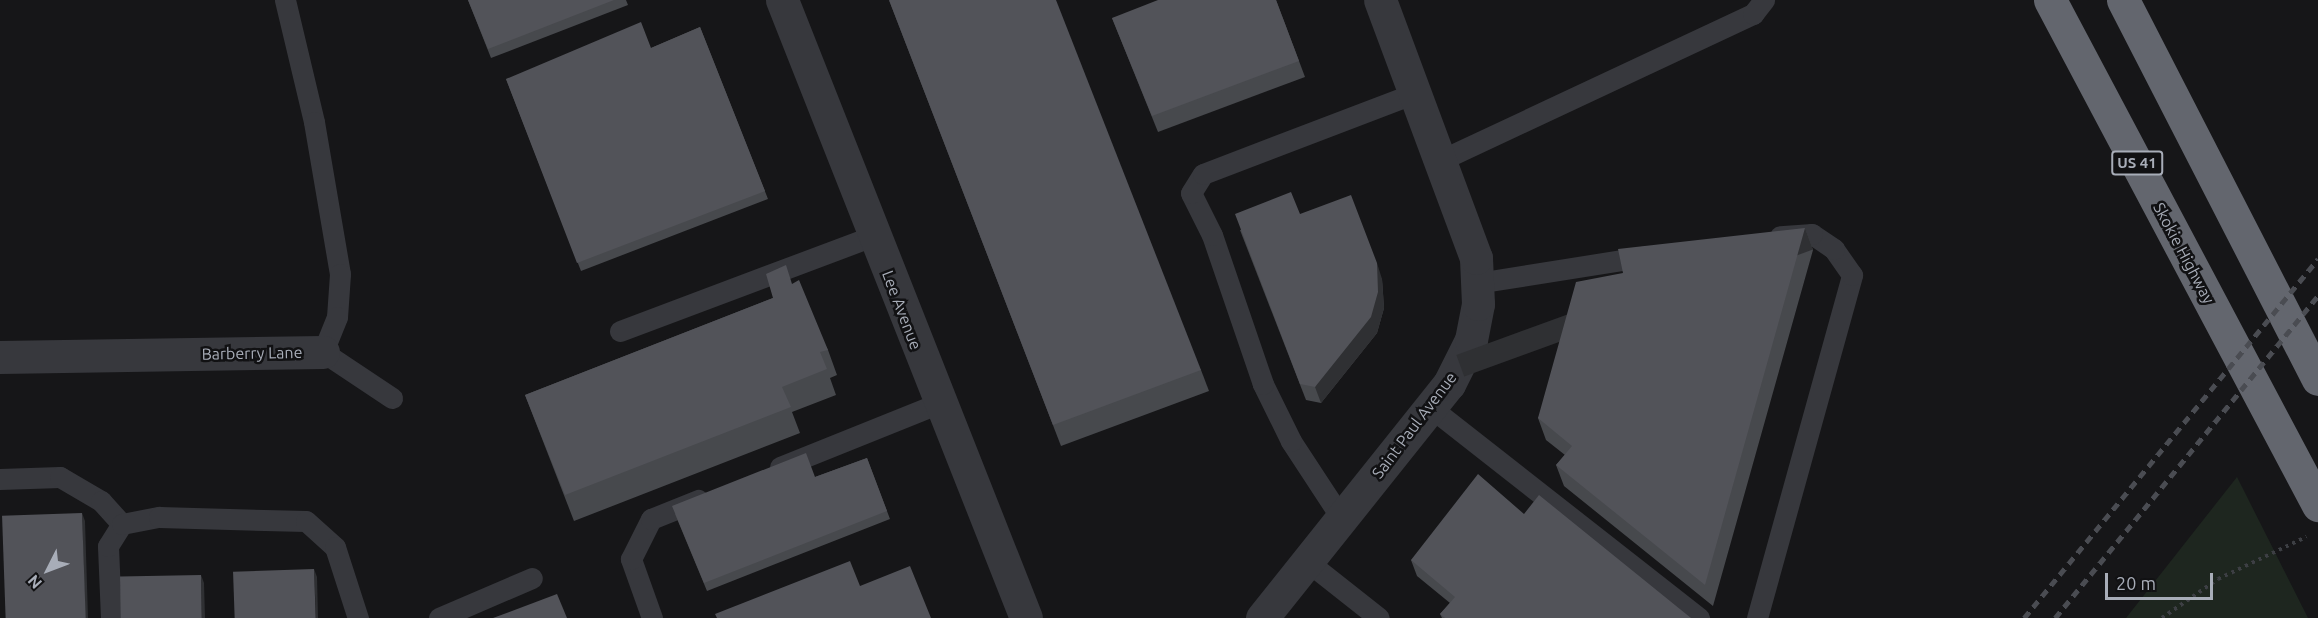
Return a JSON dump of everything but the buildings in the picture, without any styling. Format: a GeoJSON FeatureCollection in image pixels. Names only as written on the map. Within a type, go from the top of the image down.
{"type":"FeatureCollection","features":[{"type":"Feature","properties":{"kind":"highway","name":"Skokie Highway"},"geometry":{"type":"LineString","coordinates":[[2050,0],[2318,505]]}},
{"type":"Feature","properties":{"kind":"highway"},"geometry":{"type":"LineString","coordinates":[[2123,0],[2318,379]]}},
{"type":"Feature","properties":{"kind":"street","name":"Lee Avenue"},"geometry":{"type":"LineString","coordinates":[[782,0],[873,236],[1026,618]]}},
{"type":"Feature","properties":{"kind":"street","name":"Saint Paul Avenue"},"geometry":{"type":"LineString","coordinates":[[1263,618],[1431,407],[1471,340],[1477,283],[1476,258],[1380,0]]}},
{"type":"Feature","properties":{"kind":"street","name":"Barberry Lane"},"geometry":{"type":"LineString","coordinates":[[0,357],[322,352]]}},
{"type":"Feature","properties":{"kind":"lane","name":"Barberry Lane"},"geometry":{"type":"LineString","coordinates":[[285,0],[314,122],[340,274],[337,317],[322,352]]}},
{"type":"Feature","properties":{"kind":"lane"},"geometry":{"type":"LineString","coordinates":[[1439,161],[1753,14],[1764,0]]}},
{"type":"Feature","properties":{"kind":"lane"},"geometry":{"type":"LineString","coordinates":[[1342,519],[1291,441],[1263,384],[1212,235],[1191,193],[1203,174],[1415,93]]}},
{"type":"Feature","properties":{"kind":"lane"},"geometry":{"type":"LineString","coordinates":[[1757,239],[1812,234],[1834,249],[1852,275],[1757,618]]}},
{"type":"Feature","properties":{"kind":"lane"},"geometry":{"type":"LineString","coordinates":[[620,331],[873,236]]}},
{"type":"Feature","properties":{"kind":"lane"},"geometry":{"type":"LineString","coordinates":[[1477,283],[1676,252]]}},
{"type":"Feature","properties":{"kind":"lane"},"geometry":{"type":"LineString","coordinates":[[322,352],[392,398]]}},
{"type":"Feature","properties":{"kind":"lane"},"geometry":{"type":"LineString","coordinates":[[761,474],[939,403]]}},
{"type":"Feature","properties":{"kind":"lane"},"geometry":{"type":"LineString","coordinates":[[1431,407],[1699,618]]}},
{"type":"Feature","properties":{"kind":"lane"},"geometry":{"type":"LineString","coordinates":[[0,479],[60,477],[102,501],[122,524]]}},
{"type":"Feature","properties":{"kind":"lane"},"geometry":{"type":"LineString","coordinates":[[652,618],[631,559],[651,519],[717,492]]}},
{"type":"Feature","properties":{"kind":"lane"},"geometry":{"type":"LineString","coordinates":[[111,618],[108,546],[122,524],[159,517],[306,521],[335,547],[358,618]]}},
{"type":"Feature","properties":{"kind":"lane"},"geometry":{"type":"LineString","coordinates":[[1308,562],[1379,618]]}},
{"type":"Feature","properties":{"kind":"lane"},"geometry":{"type":"LineString","coordinates":[[439,618],[532,578]]}},
{"type":"Feature","properties":{"kind":"path"},"geometry":{"type":"LineString","coordinates":[[2162,618],[2218,579],[2318,531]]}},
{"type":"Feature","properties":{"kind":"shaded area"},"geometry":{"type":"Polygon","coordinates":[[[2237,477],[2308,618],[2126,618],[2237,477]]]}},
{"type":"Feature","properties":{"kind":"railway"},"geometry":{"type":"LineString","coordinates":[[2024,618],[2318,259]]}},
{"type":"Feature","properties":{"kind":"railway"},"geometry":{"type":"LineString","coordinates":[[2055,618],[2318,295]]}}]}
